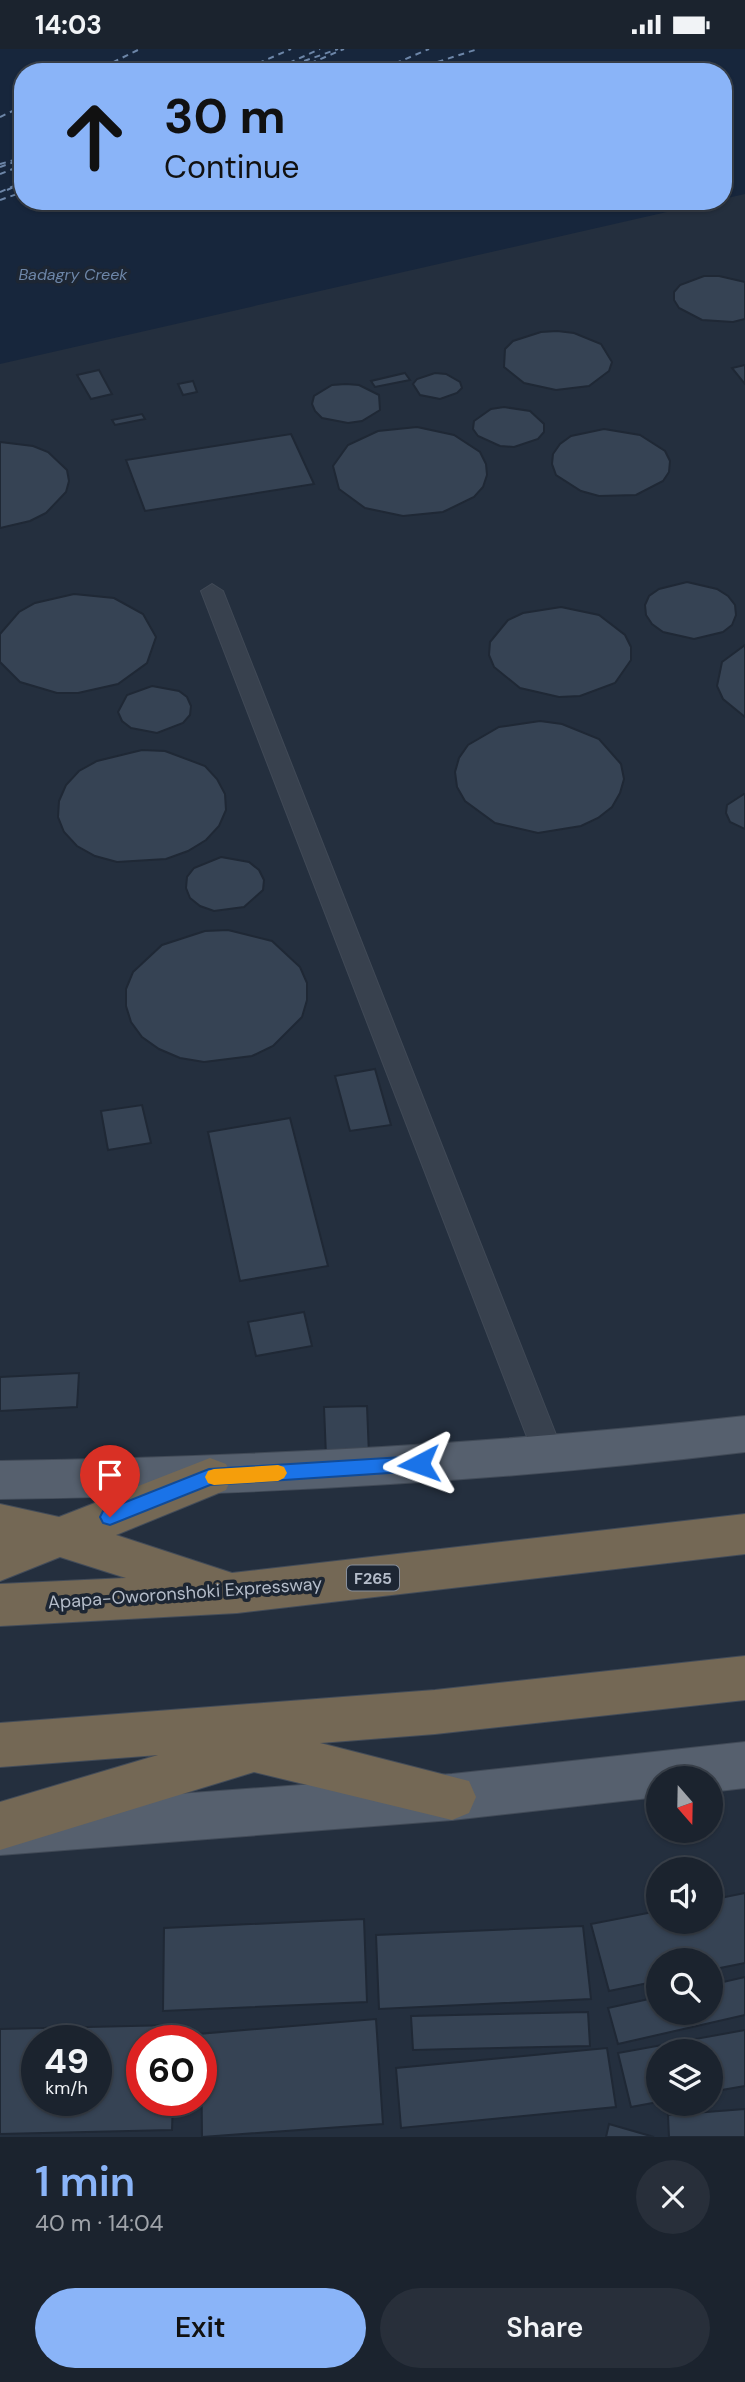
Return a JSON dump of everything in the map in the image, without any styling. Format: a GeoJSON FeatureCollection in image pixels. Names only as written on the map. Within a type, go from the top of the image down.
{"type":"FeatureCollection","features":[{"type":"Feature","properties":{"kind":"highway"},"geometry":{"type":"LineString","coordinates":[[0,1562],[209,1477]]}},
{"type":"Feature","properties":{"kind":"highway"},"geometry":{"type":"LineString","coordinates":[[0,1524],[60,1537],[236,1593]]}},
{"type":"Feature","properties":{"kind":"highway","name":"Apapa-Oworonshoki Expressway"},"geometry":{"type":"LineString","coordinates":[[0,1605],[236,1593],[745,1534]]}},
{"type":"Feature","properties":{"kind":"highway"},"geometry":{"type":"LineString","coordinates":[[8,1745],[435,1711],[745,1678]]}},
{"type":"Feature","properties":{"kind":"highway"},"geometry":{"type":"LineString","coordinates":[[0,1828],[252,1749],[435,1711]]}},
{"type":"Feature","properties":{"kind":"highway"},"geometry":{"type":"LineString","coordinates":[[8,1745],[252,1749],[452,1797]]}},
{"type":"Feature","properties":{"kind":"main road"},"geometry":{"type":"LineString","coordinates":[[0,1480],[209,1477],[550,1455],[745,1434]]}},
{"type":"Feature","properties":{"kind":"main road"},"geometry":{"type":"LineString","coordinates":[[0,1828],[452,1797],[745,1765]]}},
{"type":"Feature","properties":{"kind":"lane"},"geometry":{"type":"LineString","coordinates":[[212,591],[550,1455]]}},
{"type":"Feature","properties":{"kind":"water","name":"Badagry Creek"},"geometry":{"type":"Polygon","coordinates":[[[0,49],[745,49],[745,194],[732,197],[732,63],[14,63],[14,210],[676,210],[0,364],[0,49]]]}},
{"type":"Feature","properties":{"kind":"building"},"geometry":{"type":"Polygon","coordinates":[[[704,276],[719,276],[745,282],[745,319],[733,322],[702,320],[679,308],[674,300],[674,292],[680,285],[704,276]]]}},
{"type":"Feature","properties":{"kind":"building"},"geometry":{"type":"Polygon","coordinates":[[[541,332],[574,333],[601,344],[612,362],[609,371],[589,386],[556,390],[524,383],[504,367],[505,349],[513,341],[541,332]]]}},
{"type":"Feature","properties":{"kind":"building"},"geometry":{"type":"Polygon","coordinates":[[[745,365],[745,384],[732,368],[745,365]]]}},
{"type":"Feature","properties":{"kind":"building"},"geometry":{"type":"Polygon","coordinates":[[[99,370],[112,394],[91,399],[77,375],[99,370]]]}},
{"type":"Feature","properties":{"kind":"building"},"geometry":{"type":"Polygon","coordinates":[[[405,373],[410,380],[375,387],[371,381],[405,373]]]}},
{"type":"Feature","properties":{"kind":"building"},"geometry":{"type":"Polygon","coordinates":[[[435,373],[446,374],[460,382],[462,388],[457,393],[440,399],[420,395],[413,384],[417,379],[435,373]]]}},
{"type":"Feature","properties":{"kind":"building"},"geometry":{"type":"Polygon","coordinates":[[[193,381],[197,392],[183,395],[178,384],[193,381]]]}},
{"type":"Feature","properties":{"kind":"building"},"geometry":{"type":"Polygon","coordinates":[[[332,385],[359,385],[379,395],[380,410],[362,421],[348,423],[322,418],[312,404],[314,396],[332,385]]]}},
{"type":"Feature","properties":{"kind":"building"},"geometry":{"type":"Polygon","coordinates":[[[504,407],[530,411],[544,424],[544,432],[538,439],[514,447],[500,446],[478,436],[473,429],[474,421],[491,409],[504,407]]]}},
{"type":"Feature","properties":{"kind":"building"},"geometry":{"type":"Polygon","coordinates":[[[142,414],[145,419],[115,425],[112,420],[142,414]]]}},
{"type":"Feature","properties":{"kind":"building"},"geometry":{"type":"Polygon","coordinates":[[[417,427],[454,435],[480,452],[486,464],[487,475],[483,487],[474,497],[443,512],[403,516],[365,508],[339,489],[333,466],[348,445],[378,431],[417,427]]]}},
{"type":"Feature","properties":{"kind":"building"},"geometry":{"type":"Polygon","coordinates":[[[604,429],[640,435],[665,451],[670,461],[669,472],[663,481],[636,495],[599,496],[581,491],[556,475],[552,464],[553,454],[560,444],[571,436],[604,429]]]}},
{"type":"Feature","properties":{"kind":"building"},"geometry":{"type":"Polygon","coordinates":[[[291,434],[314,484],[145,511],[126,460],[291,434]]]}},
{"type":"Feature","properties":{"kind":"building"},"geometry":{"type":"Polygon","coordinates":[[[0,442],[33,446],[48,452],[67,470],[69,481],[66,492],[46,513],[30,521],[0,528],[0,442]]]}},
{"type":"Feature","properties":{"kind":"building"},"geometry":{"type":"Polygon","coordinates":[[[687,582],[717,589],[728,596],[735,605],[736,615],[732,625],[723,632],[694,639],[663,632],[652,624],[646,615],[645,605],[649,596],[659,589],[687,582]]]}},
{"type":"Feature","properties":{"kind":"building"},"geometry":{"type":"Polygon","coordinates":[[[74,594],[114,598],[143,614],[156,637],[147,663],[118,684],[78,693],[57,693],[20,682],[0,662],[0,634],[19,612],[35,603],[74,594]]]}},
{"type":"Feature","properties":{"kind":"building"},"geometry":{"type":"Polygon","coordinates":[[[561,607],[599,615],[625,635],[631,647],[631,660],[615,683],[580,696],[559,697],[520,688],[494,667],[489,655],[490,642],[508,620],[523,613],[561,607]]]}},
{"type":"Feature","properties":{"kind":"building"},"geometry":{"type":"Polygon","coordinates":[[[745,645],[745,717],[723,699],[717,686],[722,662],[745,645]]]}},
{"type":"Feature","properties":{"kind":"building"},"geometry":{"type":"Polygon","coordinates":[[[152,686],[179,691],[187,697],[191,706],[190,715],[183,723],[157,733],[131,728],[122,721],[118,712],[127,695],[152,686]]]}},
{"type":"Feature","properties":{"kind":"building"},"geometry":{"type":"Polygon","coordinates":[[[540,721],[562,724],[599,739],[621,764],[624,779],[620,793],[612,807],[598,818],[581,826],[538,833],[495,823],[465,801],[457,787],[455,772],[459,758],[468,745],[499,727],[540,721]]]}},
{"type":"Feature","properties":{"kind":"building"},"geometry":{"type":"Polygon","coordinates":[[[142,750],[165,751],[205,766],[217,779],[225,794],[226,810],[219,826],[206,840],[188,851],[166,859],[117,862],[95,856],[77,846],[64,832],[58,817],[59,801],[66,785],[79,771],[97,761],[142,750]]]}},
{"type":"Feature","properties":{"kind":"building"},"geometry":{"type":"Polygon","coordinates":[[[745,794],[745,829],[730,822],[726,813],[727,805],[745,794]]]}},
{"type":"Feature","properties":{"kind":"building"},"geometry":{"type":"Polygon","coordinates":[[[221,857],[249,862],[259,870],[264,880],[263,890],[244,907],[214,911],[200,906],[190,898],[186,888],[187,877],[194,868],[221,857]]]}},
{"type":"Feature","properties":{"kind":"building"},"geometry":{"type":"Polygon","coordinates":[[[228,930],[272,941],[300,967],[307,983],[307,1000],[302,1017],[273,1046],[252,1056],[204,1062],[180,1058],[159,1049],[142,1037],[131,1022],[126,1006],[126,989],[133,972],[162,945],[205,931],[228,930]]]}},
{"type":"Feature","properties":{"kind":"building"},"geometry":{"type":"Polygon","coordinates":[[[375,1069],[391,1125],[350,1131],[335,1076],[375,1069]]]}},
{"type":"Feature","properties":{"kind":"building"},"geometry":{"type":"Polygon","coordinates":[[[142,1105],[151,1143],[108,1150],[101,1111],[142,1105]]]}},
{"type":"Feature","properties":{"kind":"building"},"geometry":{"type":"Polygon","coordinates":[[[290,1118],[328,1266],[240,1281],[208,1132],[290,1118]]]}},
{"type":"Feature","properties":{"kind":"building"},"geometry":{"type":"Polygon","coordinates":[[[304,1312],[312,1346],[256,1356],[248,1322],[304,1312]]]}},
{"type":"Feature","properties":{"kind":"building"},"geometry":{"type":"Polygon","coordinates":[[[79,1373],[77,1407],[0,1411],[0,1377],[79,1373]]]}},
{"type":"Feature","properties":{"kind":"building"},"geometry":{"type":"Polygon","coordinates":[[[367,1406],[369,1455],[326,1456],[324,1407],[367,1406]]]}},
{"type":"Feature","properties":{"kind":"building"},"geometry":{"type":"Polygon","coordinates":[[[745,1893],[745,1963],[723,1967],[723,1948],[646,1948],[646,1983],[609,1991],[591,1924],[646,1913],[646,1934],[723,1934],[723,1897],[745,1893]]]}},
{"type":"Feature","properties":{"kind":"building"},"geometry":{"type":"Polygon","coordinates":[[[364,1919],[367,2002],[163,2011],[164,1928],[364,1919]]]}},
{"type":"Feature","properties":{"kind":"building"},"geometry":{"type":"Polygon","coordinates":[[[583,1926],[591,1999],[379,2009],[376,1935],[583,1926]]]}},
{"type":"Feature","properties":{"kind":"building"},"geometry":{"type":"Polygon","coordinates":[[[745,1977],[745,2015],[723,2020],[723,1982],[745,1977]]]}},
{"type":"Feature","properties":{"kind":"building"},"geometry":{"type":"Polygon","coordinates":[[[646,2000],[646,2025],[701,2025],[618,2044],[608,2008],[646,2000]]]}},
{"type":"Feature","properties":{"kind":"building"},"geometry":{"type":"Polygon","coordinates":[[[588,2012],[590,2046],[413,2050],[411,2016],[588,2012]]]}},
{"type":"Feature","properties":{"kind":"building"},"geometry":{"type":"Polygon","coordinates":[[[376,2019],[383,2124],[202,2137],[202,2116],[217,2116],[217,2032],[376,2019]]]}},
{"type":"Feature","properties":{"kind":"building"},"geometry":{"type":"Polygon","coordinates":[[[112,2026],[126,2026],[126,2116],[172,2116],[172,2130],[0,2134],[0,2029],[21,2029],[21,2116],[112,2116],[112,2026]]]}},
{"type":"Feature","properties":{"kind":"building"},"geometry":{"type":"Polygon","coordinates":[[[745,2030],[745,2086],[723,2090],[723,2039],[695,2039],[745,2030]]]}},
{"type":"Feature","properties":{"kind":"building"},"geometry":{"type":"Polygon","coordinates":[[[607,2048],[616,2107],[401,2128],[396,2068],[607,2048]]]}},
{"type":"Feature","properties":{"kind":"building"},"geometry":{"type":"Polygon","coordinates":[[[646,2048],[646,2104],[631,2107],[618,2053],[646,2048]]]}},
{"type":"Feature","properties":{"kind":"building"},"geometry":{"type":"Polygon","coordinates":[[[745,2109],[745,2137],[669,2137],[668,2116],[723,2116],[723,2111],[745,2109]]]}},
{"type":"Feature","properties":{"kind":"building"},"geometry":{"type":"Polygon","coordinates":[[[609,2124],[654,2137],[606,2137],[609,2124]]]}},
{"type":"Feature","properties":{"kind":"ferry route"},"geometry":{"type":"LineString","coordinates":[[111,63],[140,49]]}},
{"type":"Feature","properties":{"kind":"ferry route"},"geometry":{"type":"LineString","coordinates":[[259,63],[291,49]]}},
{"type":"Feature","properties":{"kind":"ferry route"},"geometry":{"type":"LineString","coordinates":[[289,63],[320,49]]}},
{"type":"Feature","properties":{"kind":"ferry route"},"geometry":{"type":"LineString","coordinates":[[298,63],[338,49]]}},
{"type":"Feature","properties":{"kind":"ferry route"},"geometry":{"type":"LineString","coordinates":[[311,63],[344,49]]}},
{"type":"Feature","properties":{"kind":"ferry route"},"geometry":{"type":"LineString","coordinates":[[396,63],[429,49]]}},
{"type":"Feature","properties":{"kind":"ferry route"},"geometry":{"type":"LineString","coordinates":[[434,63],[478,49]]}},
{"type":"Feature","properties":{"kind":"ferry route"},"geometry":{"type":"LineString","coordinates":[[0,117],[14,110]]}},
{"type":"Feature","properties":{"kind":"ferry route"},"geometry":{"type":"LineString","coordinates":[[0,164],[14,160]]}},
{"type":"Feature","properties":{"kind":"ferry route"},"geometry":{"type":"LineString","coordinates":[[0,167],[14,162]]}},
{"type":"Feature","properties":{"kind":"ferry route"},"geometry":{"type":"LineString","coordinates":[[0,174],[14,169]]}},
{"type":"Feature","properties":{"kind":"ferry route"},"geometry":{"type":"LineString","coordinates":[[0,192],[14,186]]}},
{"type":"Feature","properties":{"kind":"ferry route"},"geometry":{"type":"LineString","coordinates":[[7,190],[14,187]]}},
{"type":"Feature","properties":{"kind":"ferry route"},"geometry":{"type":"LineString","coordinates":[[0,200],[14,195]]}},
{"type":"Feature","properties":{"kind":"slow traffic"},"geometry":{"type":"LineString","coordinates":[[214,1477],[278,1473]]}},
{"type":"Feature","properties":{"kind":"route"},"geometry":{"type":"LineString","coordinates":[[110,1517],[209,1477],[419,1464]]}}]}
